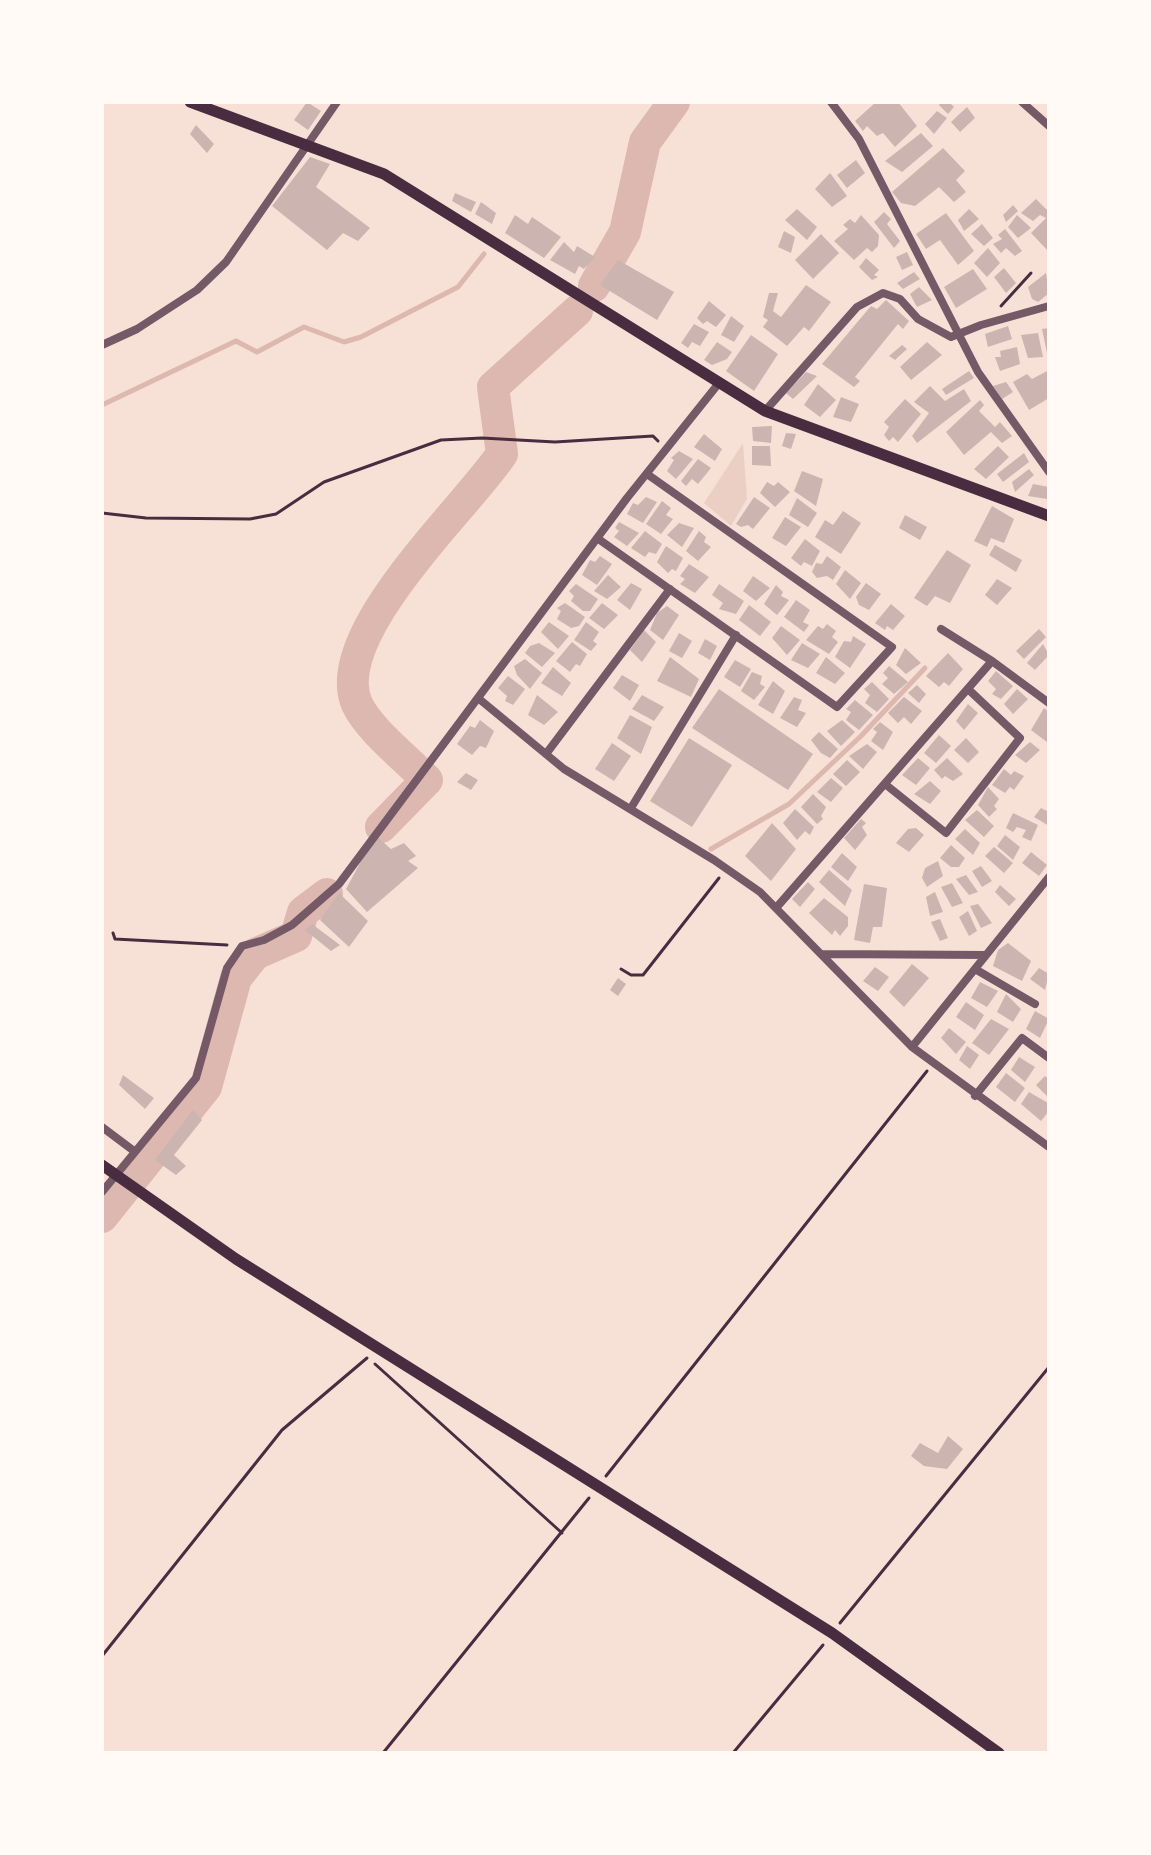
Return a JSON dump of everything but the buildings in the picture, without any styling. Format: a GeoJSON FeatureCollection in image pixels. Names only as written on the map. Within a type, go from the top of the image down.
{"type":"FeatureCollection","features":[{"type":"Feature","properties":{"kind":"main road"},"geometry":{"type":"LineString","coordinates":[[190,102],[384,174],[765,411],[1049,516]]}},
{"type":"Feature","properties":{"kind":"main road"},"geometry":{"type":"LineString","coordinates":[[102,1165],[185,1226],[832,1633],[999,1753]]}},
{"type":"Feature","properties":{"kind":"street"},"geometry":{"type":"LineString","coordinates":[[102,345],[137,329],[197,290],[226,262],[337,102]]}},
{"type":"Feature","properties":{"kind":"street"},"geometry":{"type":"LineString","coordinates":[[831,102],[859,139],[978,372],[1049,472]]}},
{"type":"Feature","properties":{"kind":"street"},"geometry":{"type":"LineString","coordinates":[[1022,102],[1049,126]]}},
{"type":"Feature","properties":{"kind":"street"},"geometry":{"type":"LineString","coordinates":[[765,411],[857,307],[883,293],[900,299],[918,319],[951,337],[1049,306]]}},
{"type":"Feature","properties":{"kind":"street"},"geometry":{"type":"LineString","coordinates":[[102,1192],[196,1078],[227,968],[242,946],[292,925],[339,884],[597,538],[719,383]]}},
{"type":"Feature","properties":{"kind":"street"},"geometry":{"type":"LineString","coordinates":[[597,538],[837,707],[892,647],[647,474]]}},
{"type":"Feature","properties":{"kind":"street"},"geometry":{"type":"LineString","coordinates":[[546,754],[670,589]]}},
{"type":"Feature","properties":{"kind":"street"},"geometry":{"type":"LineString","coordinates":[[941,629],[992,661],[1049,703]]}},
{"type":"Feature","properties":{"kind":"street"},"geometry":{"type":"LineString","coordinates":[[631,808],[736,635]]}},
{"type":"Feature","properties":{"kind":"street"},"geometry":{"type":"LineString","coordinates":[[776,908],[992,661]]}},
{"type":"Feature","properties":{"kind":"street"},"geometry":{"type":"LineString","coordinates":[[885,784],[946,833],[1020,738],[968,689]]}},
{"type":"Feature","properties":{"kind":"street"},"geometry":{"type":"LineString","coordinates":[[478,698],[564,769],[726,868],[776,908],[912,1047],[975,1096],[1049,1146]]}},
{"type":"Feature","properties":{"kind":"street"},"geometry":{"type":"LineString","coordinates":[[912,1047],[1049,877]]}},
{"type":"Feature","properties":{"kind":"street"},"geometry":{"type":"LineString","coordinates":[[822,954],[986,955]]}},
{"type":"Feature","properties":{"kind":"street"},"geometry":{"type":"LineString","coordinates":[[975,969],[1035,1004]]}},
{"type":"Feature","properties":{"kind":"street"},"geometry":{"type":"LineString","coordinates":[[975,1096],[1022,1038],[1049,1058]]}},
{"type":"Feature","properties":{"kind":"street"},"geometry":{"type":"LineString","coordinates":[[102,1127],[134,1151]]}},
{"type":"Feature","properties":{"kind":"path"},"geometry":{"type":"LineString","coordinates":[[1000,306],[1031,273]]}},
{"type":"Feature","properties":{"kind":"path"},"geometry":{"type":"LineString","coordinates":[[102,513],[161,518],[250,519],[276,514],[324,482],[441,440],[482,438],[555,442],[653,436],[666,450]]}},
{"type":"Feature","properties":{"kind":"path"},"geometry":{"type":"LineString","coordinates":[[621,969],[631,975],[643,975],[726,868]]}},
{"type":"Feature","properties":{"kind":"path"},"geometry":{"type":"LineString","coordinates":[[113,933],[115,939],[242,946]]}},
{"type":"Feature","properties":{"kind":"path"},"geometry":{"type":"LineString","coordinates":[[383,1753],[562,1533],[934,1063]]}},
{"type":"Feature","properties":{"kind":"path"},"geometry":{"type":"LineString","coordinates":[[102,1656],[282,1430],[366,1358],[374,1346]]}},
{"type":"Feature","properties":{"kind":"path"},"geometry":{"type":"LineString","coordinates":[[366,1358],[562,1533]]}},
{"type":"Feature","properties":{"kind":"path"},"geometry":{"type":"LineString","coordinates":[[733,1753],[1049,1367]]}},
{"type":"Feature","properties":{"kind":"shaded area"},"geometry":{"type":"Polygon","coordinates":[[[743,443],[747,499],[731,526],[704,503],[743,443]]]}},
{"type":"Feature","properties":{"kind":"waterway"},"geometry":{"type":"LineString","coordinates":[[594,286],[625,232],[645,142],[674,102]]}},
{"type":"Feature","properties":{"kind":"waterway"},"geometry":{"type":"LineString","coordinates":[[102,405],[236,341],[257,352],[304,327],[344,342],[361,337],[458,287],[484,254]]}},
{"type":"Feature","properties":{"kind":"waterway"},"geometry":{"type":"LineString","coordinates":[[381,827],[427,780],[379,734],[357,704],[353,676],[362,644],[380,609],[404,574],[502,454],[493,387],[577,311]]}},
{"type":"Feature","properties":{"kind":"waterway"},"geometry":{"type":"LineString","coordinates":[[711,849],[789,804],[861,736],[925,668]]}},
{"type":"Feature","properties":{"kind":"waterway"},"geometry":{"type":"LineString","coordinates":[[102,1217],[206,1087],[236,978],[255,954],[296,936],[303,912],[327,894]]}}]}
